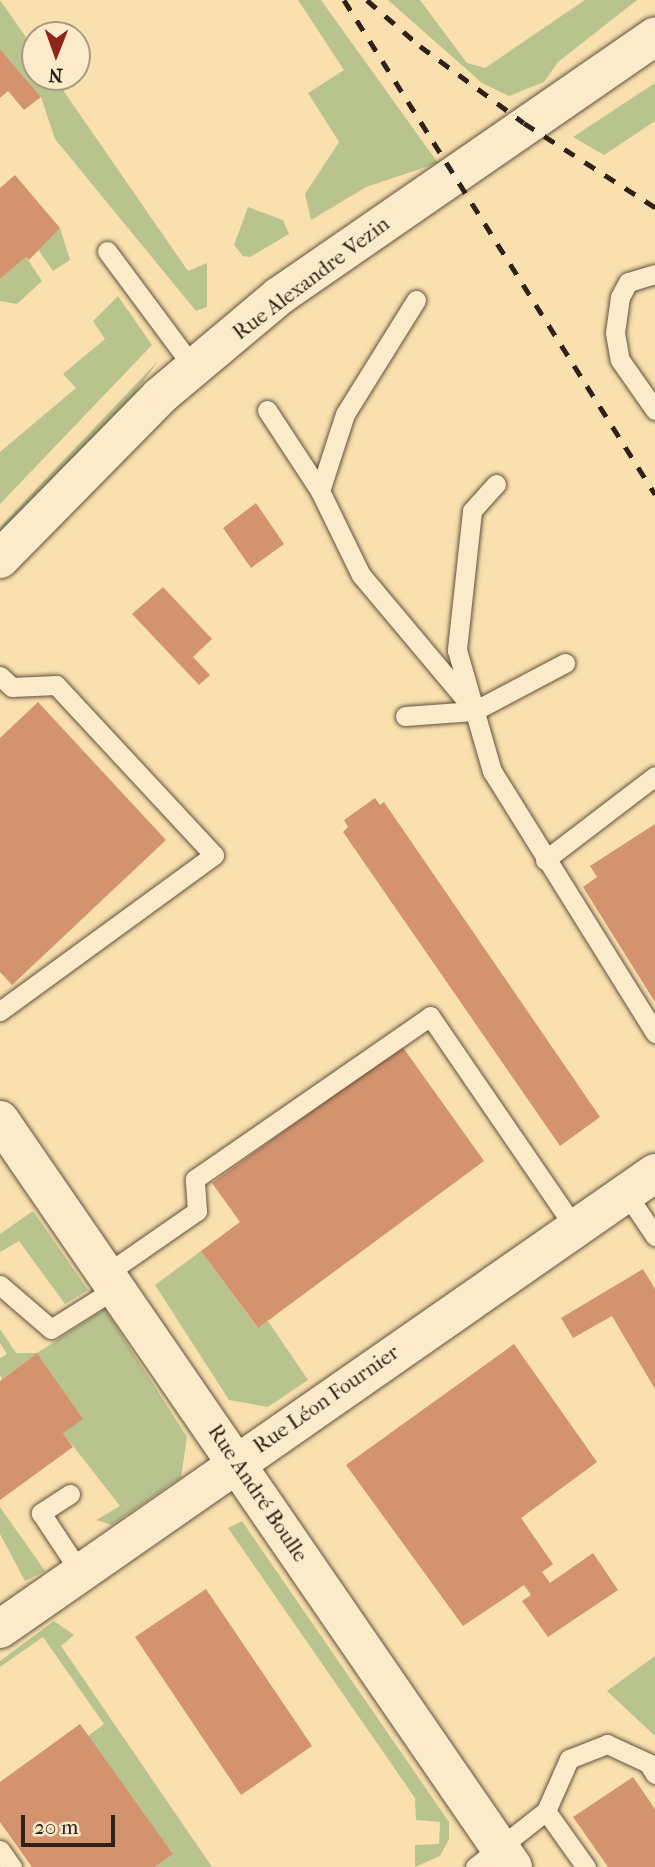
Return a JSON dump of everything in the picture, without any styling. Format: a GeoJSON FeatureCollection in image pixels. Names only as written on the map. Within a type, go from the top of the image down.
{"type":"FeatureCollection","features":[{"type":"Feature","properties":{"kind":"street","name":"Rue Alexandre Vezin"},"geometry":{"type":"LineString","coordinates":[[0,559],[160,396],[279,296],[655,37]]}},
{"type":"Feature","properties":{"kind":"street","name":"Rue André Boulle"},"geometry":{"type":"LineString","coordinates":[[0,1120],[236,1462],[497,1861]]}},
{"type":"Feature","properties":{"kind":"street","name":"Rue Léon Fournier"},"geometry":{"type":"LineString","coordinates":[[0,1629],[640,1183]]}},
{"type":"Feature","properties":{"kind":"lane"},"geometry":{"type":"LineString","coordinates":[[107,251],[194,368]]}},
{"type":"Feature","properties":{"kind":"lane"},"geometry":{"type":"LineString","coordinates":[[655,274],[628,282],[620,297],[615,333],[620,360],[655,410]]}},
{"type":"Feature","properties":{"kind":"lane"},"geometry":{"type":"LineString","coordinates":[[320,491],[345,414],[416,300]]}},
{"type":"Feature","properties":{"kind":"lane"},"geometry":{"type":"LineString","coordinates":[[267,410],[320,491],[361,575],[474,710]]}},
{"type":"Feature","properties":{"kind":"lane"},"geometry":{"type":"LineString","coordinates":[[496,484],[472,511],[457,650],[474,710],[492,771],[655,1033]]}},
{"type":"Feature","properties":{"kind":"lane"},"geometry":{"type":"LineString","coordinates":[[405,716],[474,710],[565,663]]}},
{"type":"Feature","properties":{"kind":"lane"},"geometry":{"type":"LineString","coordinates":[[0,676],[12,687],[56,685],[214,855],[0,1011]]}},
{"type":"Feature","properties":{"kind":"lane"},"geometry":{"type":"LineString","coordinates":[[545,860],[655,776]]}},
{"type":"Feature","properties":{"kind":"lane"},"geometry":{"type":"LineString","coordinates":[[0,1284],[51,1329],[197,1211],[195,1179],[430,1016],[575,1228]]}},
{"type":"Feature","properties":{"kind":"lane"},"geometry":{"type":"LineString","coordinates":[[640,1183],[655,1236]]}},
{"type":"Feature","properties":{"kind":"lane"},"geometry":{"type":"LineString","coordinates":[[70,1494],[41,1513],[80,1572]]}},
{"type":"Feature","properties":{"kind":"lane"},"geometry":{"type":"LineString","coordinates":[[497,1861],[546,1811],[569,1759],[607,1744],[648,1763],[655,1774]]}},
{"type":"Feature","properties":{"kind":"lane"},"geometry":{"type":"LineString","coordinates":[[546,1811],[586,1867]]}},
{"type":"Feature","properties":{"kind":"lane"},"geometry":{"type":"LineString","coordinates":[[0,1850],[12,1867]]}},
{"type":"Feature","properties":{"kind":"green space"},"geometry":{"type":"Polygon","coordinates":[[[0,0],[21,30],[21,74],[0,49],[0,0]]]}},
{"type":"Feature","properties":{"kind":"green space"},"geometry":{"type":"Polygon","coordinates":[[[298,0],[321,0],[438,163],[366,187],[311,220],[305,194],[339,142],[308,93],[344,70],[298,0]]]}},
{"type":"Feature","properties":{"kind":"green space"},"geometry":{"type":"Polygon","coordinates":[[[388,0],[420,0],[467,63],[485,68],[585,0],[637,0],[558,62],[544,82],[509,96],[482,83],[388,0]]]}},
{"type":"Feature","properties":{"kind":"green space"},"geometry":{"type":"Polygon","coordinates":[[[655,83],[655,121],[604,155],[573,137],[655,83]]]}},
{"type":"Feature","properties":{"kind":"green space"},"geometry":{"type":"Polygon","coordinates":[[[36,91],[64,91],[188,271],[207,263],[207,307],[196,311],[55,139],[41,97],[36,91]]]}},
{"type":"Feature","properties":{"kind":"green space"},"geometry":{"type":"Polygon","coordinates":[[[248,207],[283,220],[289,234],[250,257],[243,256],[234,245],[248,207]]]}},
{"type":"Feature","properties":{"kind":"green space"},"geometry":{"type":"Polygon","coordinates":[[[60,228],[70,260],[53,271],[37,248],[60,228]]]}},
{"type":"Feature","properties":{"kind":"green space"},"geometry":{"type":"Polygon","coordinates":[[[26,257],[42,281],[17,304],[0,301],[0,279],[26,257]]]}},
{"type":"Feature","properties":{"kind":"green space"},"geometry":{"type":"Polygon","coordinates":[[[118,296],[152,345],[0,504],[0,452],[76,388],[63,374],[105,339],[93,321],[118,296]]]}},
{"type":"Feature","properties":{"kind":"green space"},"geometry":{"type":"Polygon","coordinates":[[[158,361],[133,396],[0,542],[0,527],[158,361]]]}},
{"type":"Feature","properties":{"kind":"green space"},"geometry":{"type":"Polygon","coordinates":[[[33,1211],[88,1290],[65,1304],[19,1241],[0,1252],[0,1234],[33,1211]]]}},
{"type":"Feature","properties":{"kind":"green space"},"geometry":{"type":"Polygon","coordinates":[[[201,1251],[257,1327],[268,1321],[308,1380],[268,1407],[229,1400],[155,1285],[201,1251]]]}},
{"type":"Feature","properties":{"kind":"green space"},"geometry":{"type":"Polygon","coordinates":[[[105,1309],[187,1437],[181,1477],[112,1525],[96,1520],[120,1506],[63,1433],[82,1418],[37,1353],[105,1309]]]}},
{"type":"Feature","properties":{"kind":"green space"},"geometry":{"type":"Polygon","coordinates":[[[0,1329],[16,1353],[37,1353],[2,1379],[0,1358],[7,1354],[0,1343],[0,1329]]]}},
{"type":"Feature","properties":{"kind":"green space"},"geometry":{"type":"Polygon","coordinates":[[[0,1507],[45,1571],[25,1581],[0,1534],[0,1507]]]}},
{"type":"Feature","properties":{"kind":"green space"},"geometry":{"type":"Polygon","coordinates":[[[242,1521],[449,1822],[449,1839],[440,1856],[415,1867],[415,1845],[439,1844],[440,1822],[416,1820],[415,1798],[228,1528],[242,1521]]]}},
{"type":"Feature","properties":{"kind":"green space"},"geometry":{"type":"Polygon","coordinates":[[[54,1621],[74,1635],[61,1646],[212,1867],[155,1867],[173,1854],[88,1736],[104,1724],[43,1637],[0,1667],[0,1661],[54,1621]]]}},
{"type":"Feature","properties":{"kind":"green space"},"geometry":{"type":"Polygon","coordinates":[[[655,1656],[655,1736],[607,1691],[655,1656]]]}},
{"type":"Feature","properties":{"kind":"building"},"geometry":{"type":"Polygon","coordinates":[[[0,49],[21,74],[21,91],[36,91],[41,97],[24,110],[8,91],[0,98],[0,49]]]}},
{"type":"Feature","properties":{"kind":"building"},"geometry":{"type":"Polygon","coordinates":[[[15,175],[60,228],[29,260],[26,257],[0,279],[0,188],[15,175]]]}},
{"type":"Feature","properties":{"kind":"building"},"geometry":{"type":"Polygon","coordinates":[[[256,503],[284,544],[251,568],[223,528],[256,503]]]}},
{"type":"Feature","properties":{"kind":"building"},"geometry":{"type":"Polygon","coordinates":[[[163,587],[212,639],[193,657],[210,675],[199,685],[132,614],[163,587]]]}},
{"type":"Feature","properties":{"kind":"building"},"geometry":{"type":"Polygon","coordinates":[[[38,702],[166,840],[12,985],[0,972],[0,738],[38,702]]]}},
{"type":"Feature","properties":{"kind":"building"},"geometry":{"type":"Polygon","coordinates":[[[375,798],[380,805],[384,802],[600,1117],[560,1146],[343,832],[348,827],[344,820],[375,798]]]}},
{"type":"Feature","properties":{"kind":"building"},"geometry":{"type":"Polygon","coordinates":[[[655,824],[655,1002],[583,887],[597,877],[590,866],[655,824]]]}},
{"type":"Feature","properties":{"kind":"building"},"geometry":{"type":"Polygon","coordinates":[[[402,1046],[484,1161],[258,1328],[201,1251],[240,1222],[212,1183],[402,1046]]]}},
{"type":"Feature","properties":{"kind":"building"},"geometry":{"type":"Polygon","coordinates":[[[643,1269],[655,1289],[655,1389],[612,1316],[573,1338],[561,1318],[643,1269]]]}},
{"type":"Feature","properties":{"kind":"building"},"geometry":{"type":"Polygon","coordinates":[[[514,1344],[597,1462],[521,1518],[553,1564],[542,1572],[550,1583],[593,1553],[618,1590],[548,1637],[522,1601],[531,1595],[524,1585],[463,1626],[346,1465],[514,1344]]]}},
{"type":"Feature","properties":{"kind":"building"},"geometry":{"type":"Polygon","coordinates":[[[37,1353],[83,1419],[63,1433],[73,1447],[0,1500],[0,1381],[37,1353]]]}},
{"type":"Feature","properties":{"kind":"building"},"geometry":{"type":"Polygon","coordinates":[[[206,1589],[312,1746],[241,1795],[135,1637],[206,1589]]]}},
{"type":"Feature","properties":{"kind":"building"},"geometry":{"type":"Polygon","coordinates":[[[80,1724],[173,1854],[155,1867],[32,1867],[0,1822],[0,1782],[80,1724]]]}},
{"type":"Feature","properties":{"kind":"building"},"geometry":{"type":"Polygon","coordinates":[[[633,1777],[655,1809],[655,1867],[608,1867],[573,1817],[633,1777]]]}},
{"type":"Feature","properties":{"kind":"railway"},"geometry":{"type":"LineString","coordinates":[[344,0],[655,494]]}},
{"type":"Feature","properties":{"kind":"railway"},"geometry":{"type":"LineString","coordinates":[[367,0],[420,46],[524,123],[655,207]]}}]}
